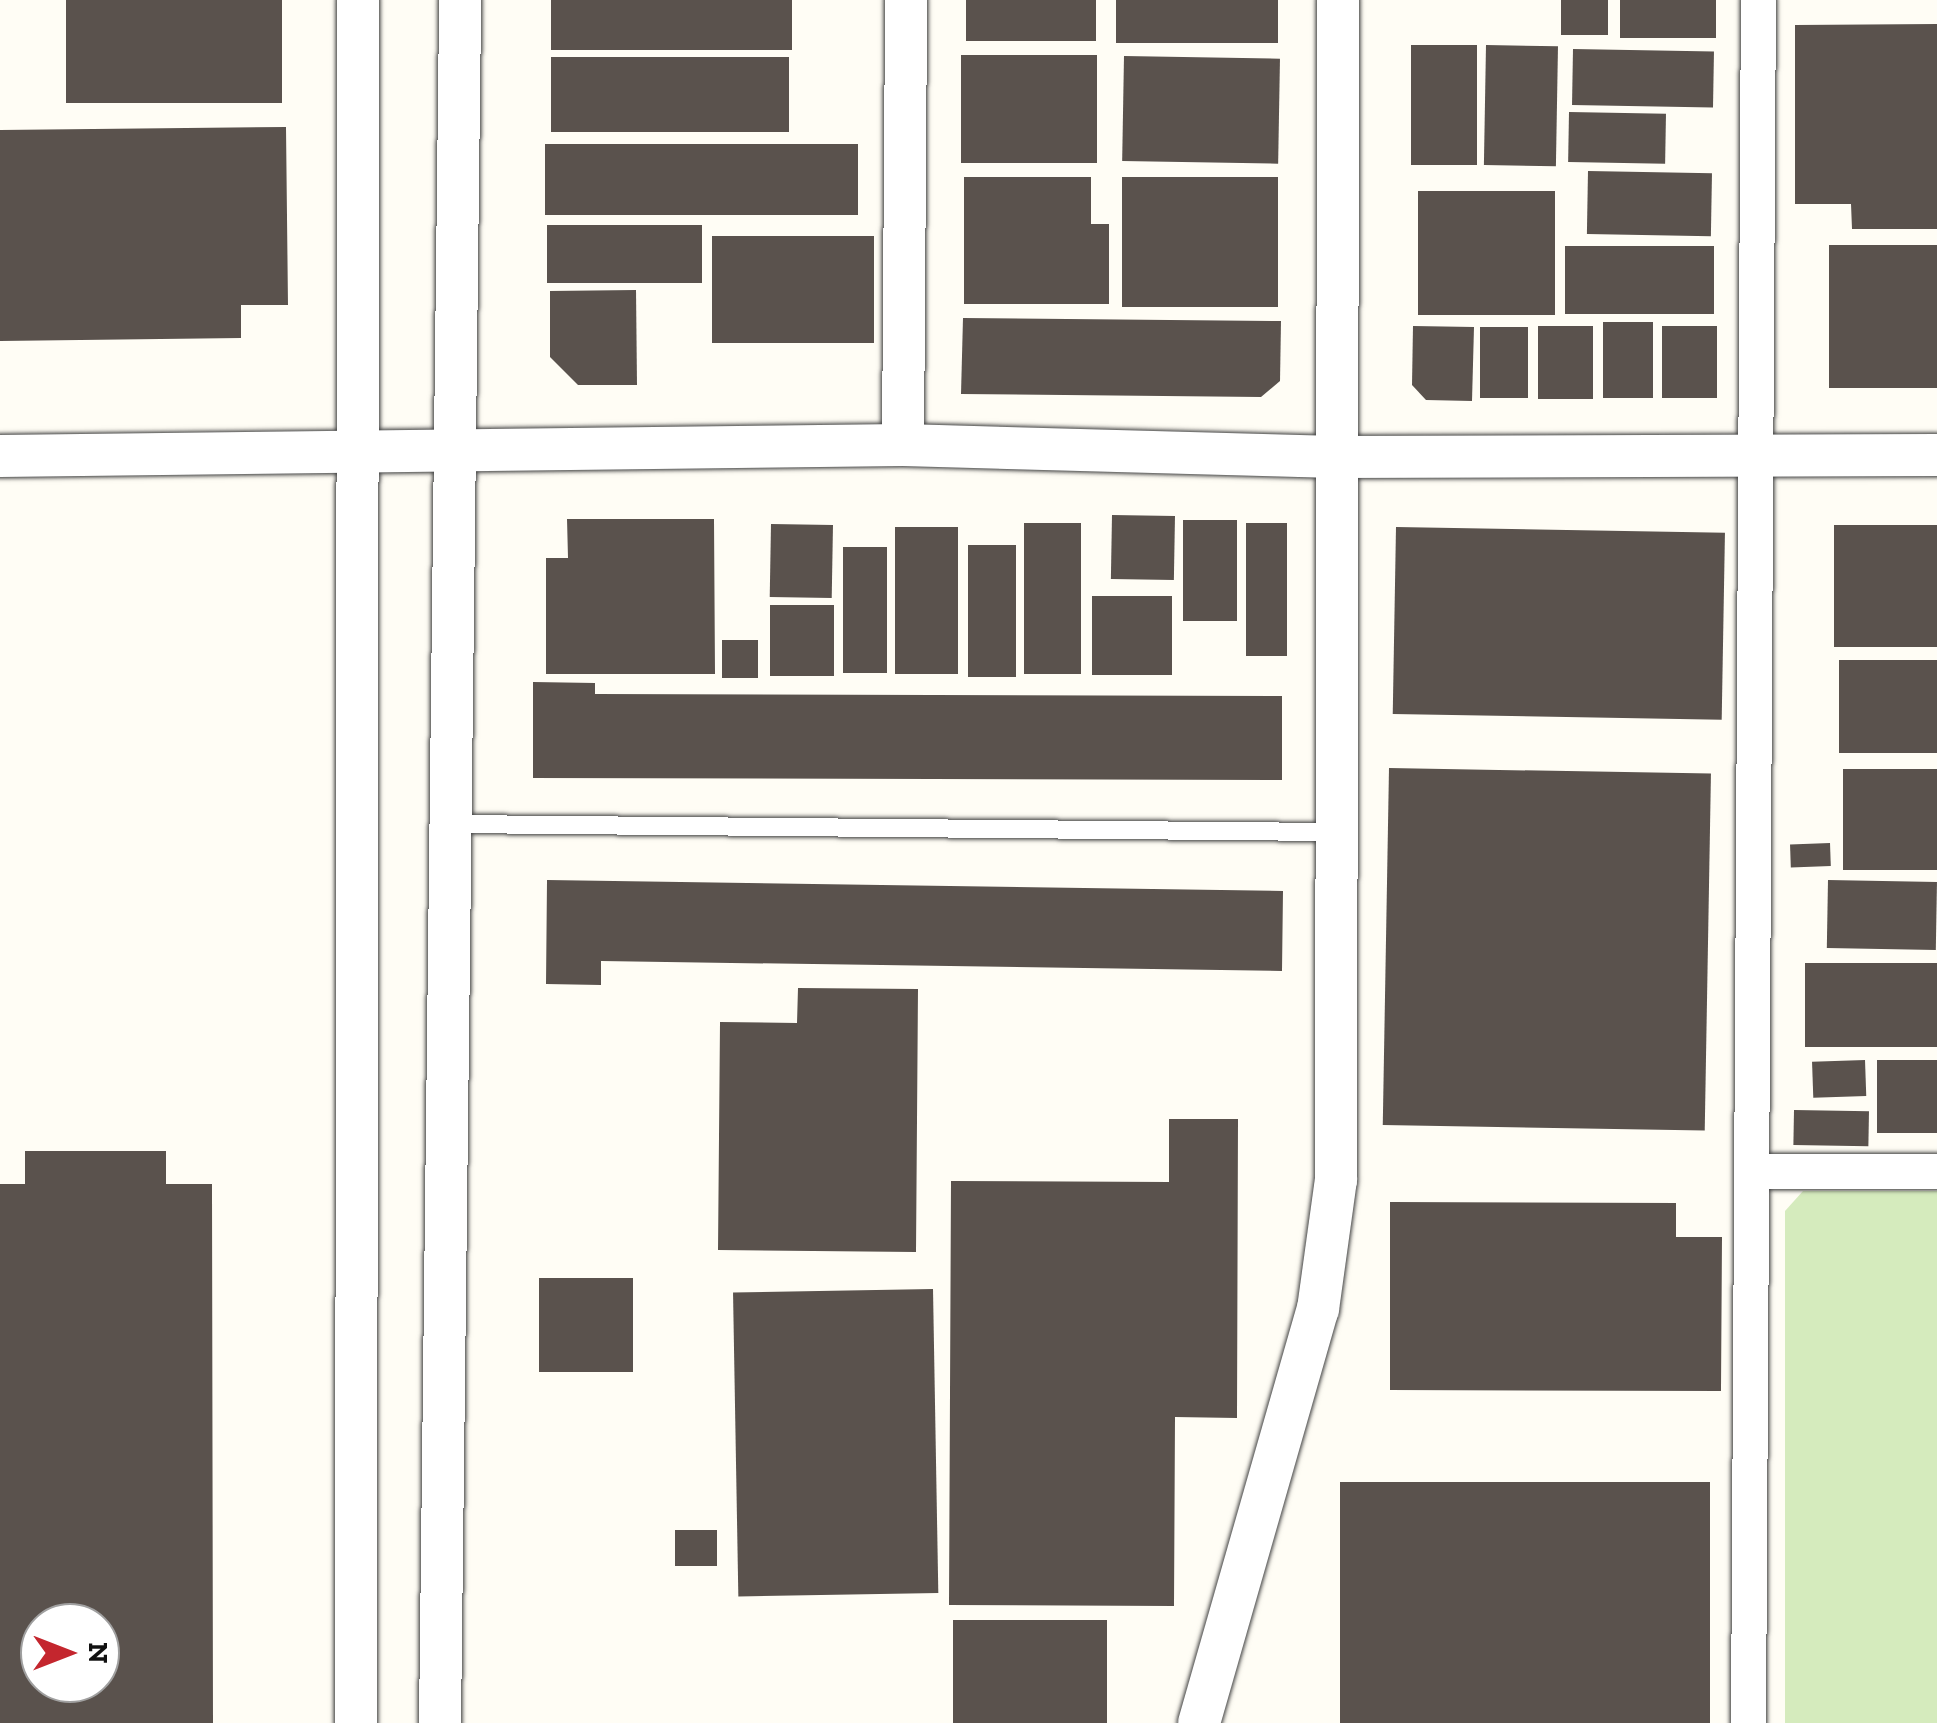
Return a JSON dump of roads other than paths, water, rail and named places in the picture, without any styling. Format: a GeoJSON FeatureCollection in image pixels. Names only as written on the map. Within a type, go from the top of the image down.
{"type":"FeatureCollection","features":[{"type":"Feature","properties":{"kind":"street"},"geometry":{"type":"LineString","coordinates":[[356,1723],[354,446],[358,0]]}},
{"type":"Feature","properties":{"kind":"street"},"geometry":{"type":"LineString","coordinates":[[440,1723],[460,0]]}},
{"type":"Feature","properties":{"kind":"street"},"geometry":{"type":"LineString","coordinates":[[903,445],[906,0]]}},
{"type":"Feature","properties":{"kind":"street"},"geometry":{"type":"LineString","coordinates":[[1199,1723],[1318,1309],[1336,1180],[1338,0]]}},
{"type":"Feature","properties":{"kind":"street"},"geometry":{"type":"LineString","coordinates":[[1748,1723],[1756,1171],[1758,0]]}},
{"type":"Feature","properties":{"kind":"street"},"geometry":{"type":"LineString","coordinates":[[0,456],[354,446],[456,450],[903,445],[1336,457],[1937,455]]}},
{"type":"Feature","properties":{"kind":"street"},"geometry":{"type":"LineString","coordinates":[[1756,1171],[1937,1171]]}},
{"type":"Feature","properties":{"kind":"lane"},"geometry":{"type":"LineString","coordinates":[[451,824],[1336,832]]}}]}
